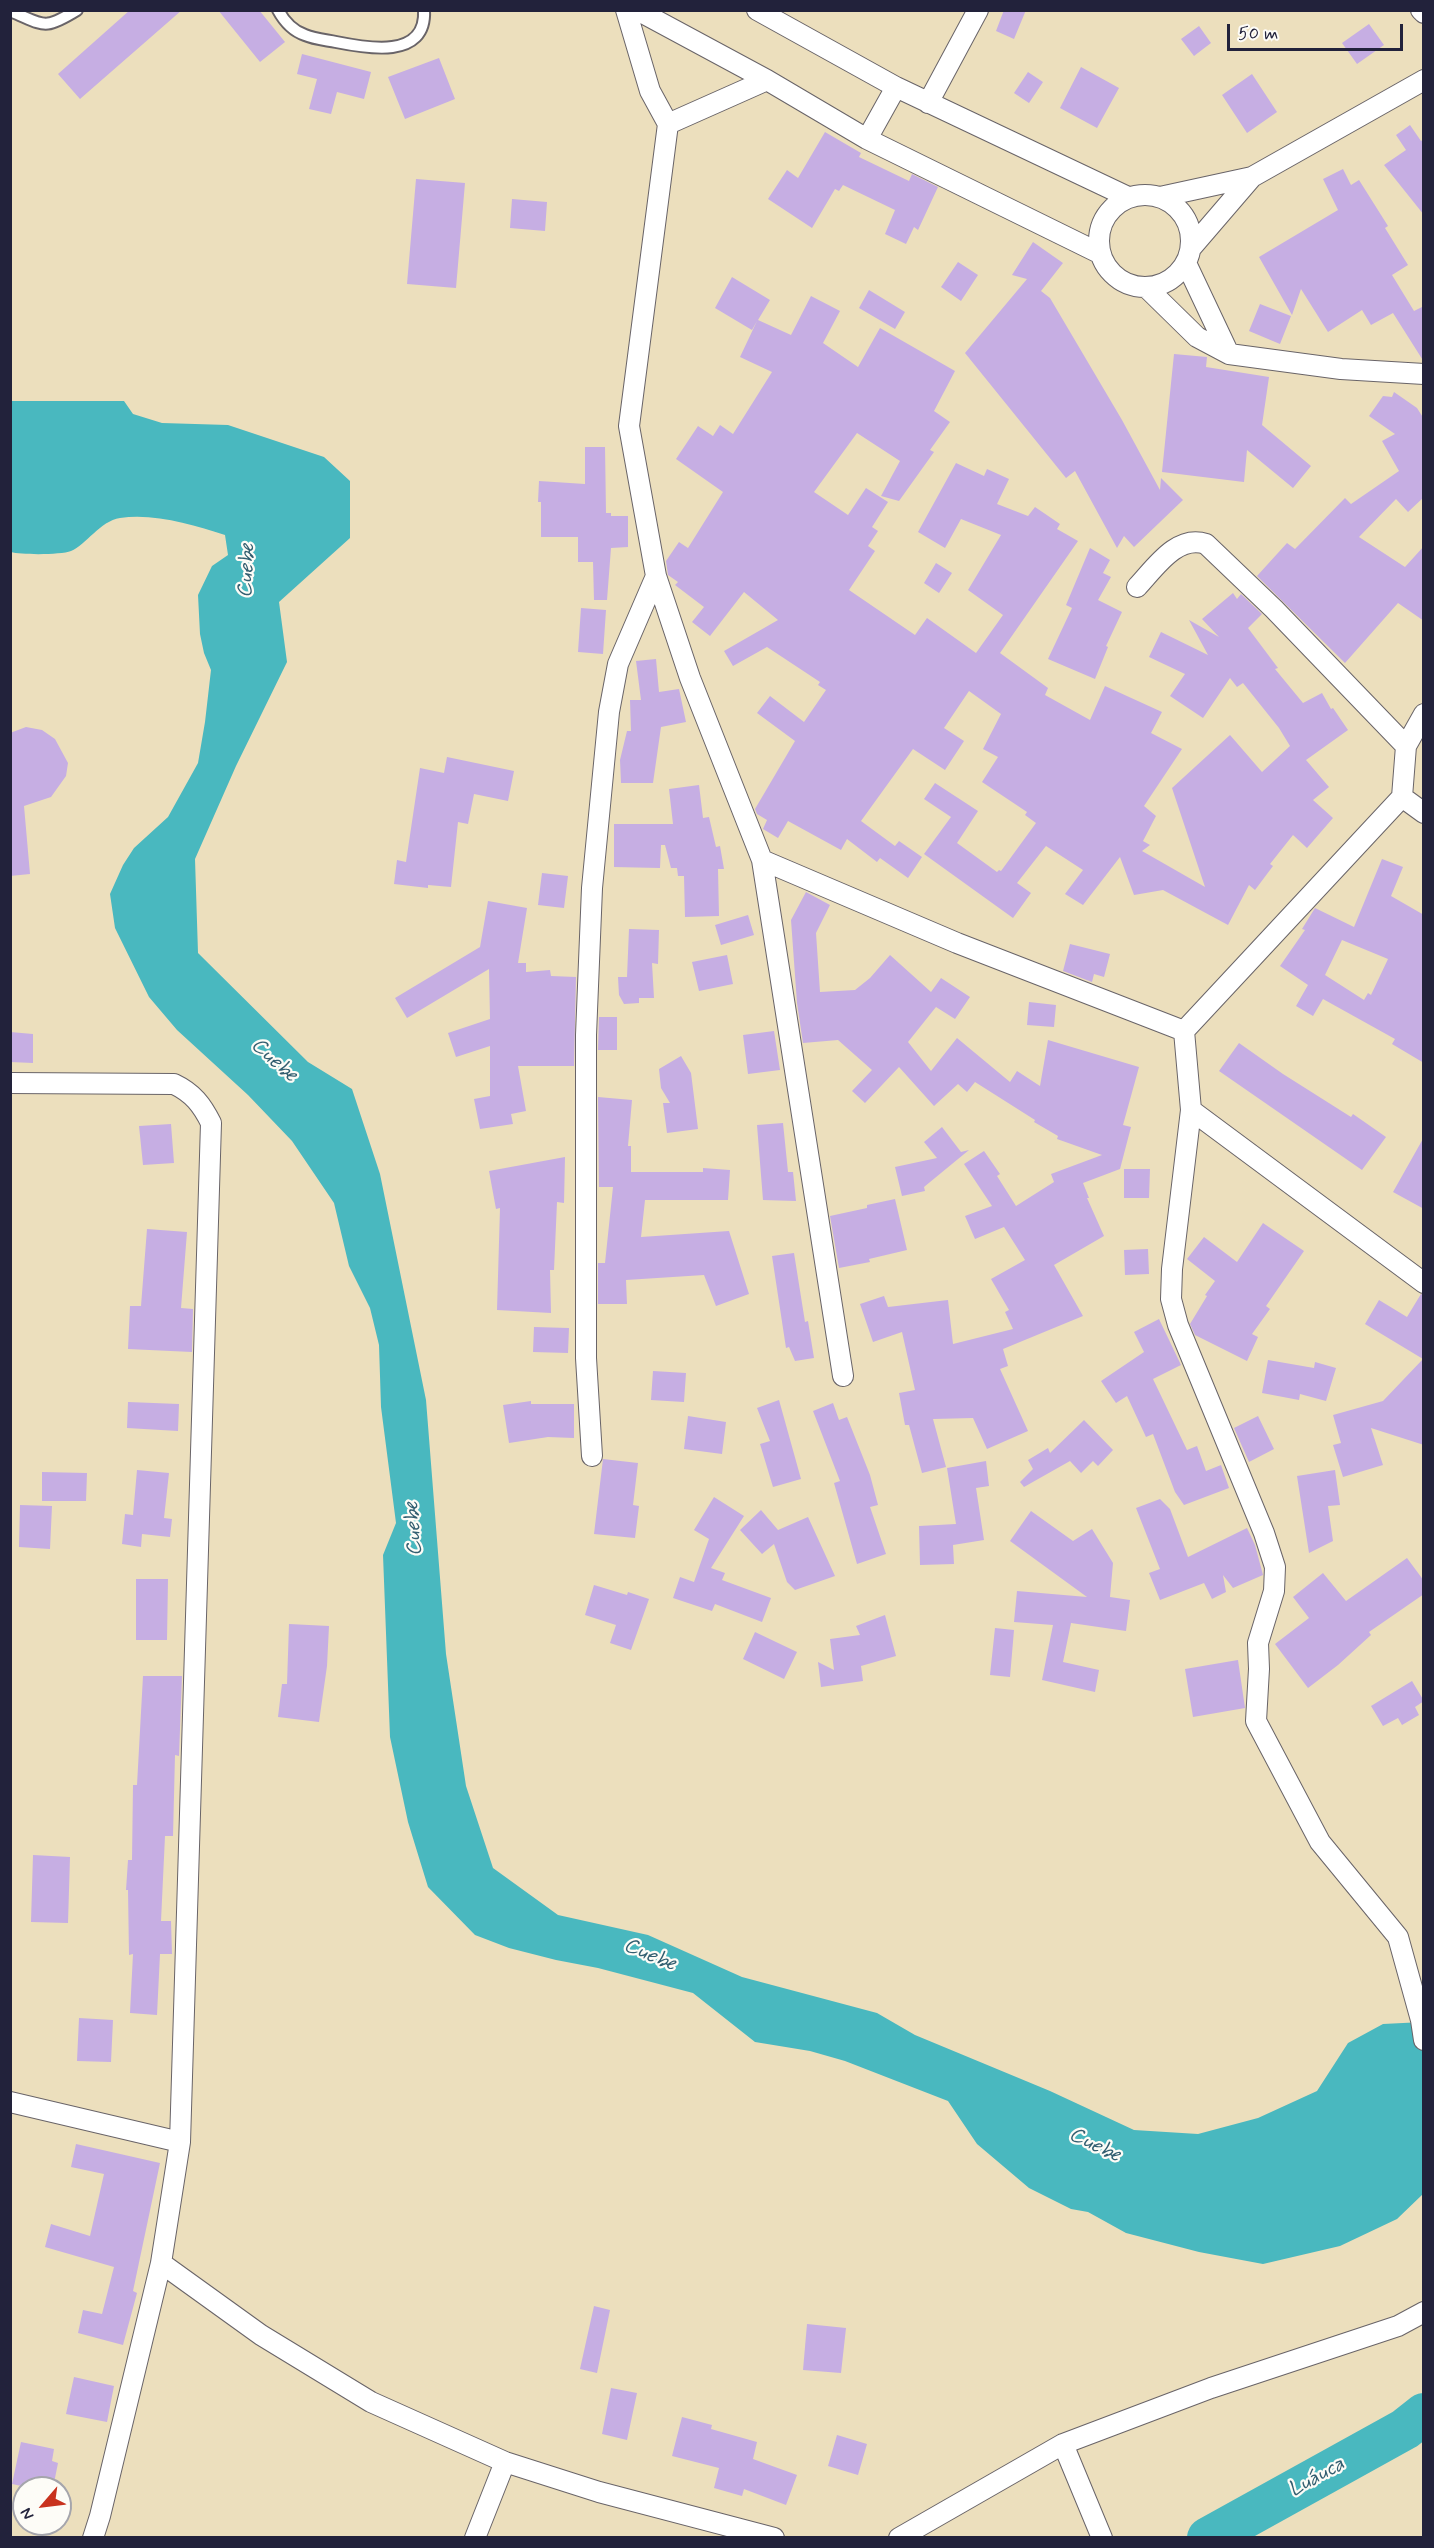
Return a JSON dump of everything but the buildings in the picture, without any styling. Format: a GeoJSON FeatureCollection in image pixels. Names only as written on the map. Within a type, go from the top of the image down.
{"type":"FeatureCollection","features":[{"type":"Feature","properties":{"kind":"street"},"geometry":{"type":"LineString","coordinates":[[627,10],[650,91],[668,124],[629,426],[656,576],[690,678],[762,860],[843,1376]]}},
{"type":"Feature","properties":{"kind":"street"},"geometry":{"type":"LineString","coordinates":[[637,10],[767,80],[867,139],[1099,252]]}},
{"type":"Feature","properties":{"kind":"street"},"geometry":{"type":"LineString","coordinates":[[757,10],[896,87],[1128,197]]}},
{"type":"Feature","properties":{"kind":"street"},"geometry":{"type":"LineString","coordinates":[[928,103],[978,10]]}},
{"type":"Feature","properties":{"kind":"street"},"geometry":{"type":"LineString","coordinates":[[668,124],[767,80]]}},
{"type":"Feature","properties":{"kind":"street"},"geometry":{"type":"LineString","coordinates":[[1160,197],[1252,177],[1424,80]]}},
{"type":"Feature","properties":{"kind":"street"},"geometry":{"type":"LineString","coordinates":[[867,139],[896,87]]}},
{"type":"Feature","properties":{"kind":"street"},"geometry":{"type":"LineString","coordinates":[[1229,354],[1188,255],[1190,232],[1185,217],[1174,205],[1160,197],[1144,194],[1128,197],[1114,206],[1103,219],[1098,235],[1099,252],[1106,267],[1117,279],[1131,286],[1147,288],[1162,284],[1176,276],[1188,255],[1252,177]]}},
{"type":"Feature","properties":{"kind":"street"},"geometry":{"type":"LineString","coordinates":[[1147,288],[1197,337],[1229,354],[1341,369],[1424,374]]}},
{"type":"Feature","properties":{"kind":"street"},"geometry":{"type":"LineString","coordinates":[[1137,587],[1175,548],[1185,542],[1196,540],[1206,544],[1274,609],[1406,746]]}},
{"type":"Feature","properties":{"kind":"street"},"geometry":{"type":"LineString","coordinates":[[592,1456],[586,1358],[586,1035],[592,888],[609,712],[618,664],[656,576]]}},
{"type":"Feature","properties":{"kind":"street"},"geometry":{"type":"LineString","coordinates":[[1424,714],[1406,746],[1402,797],[1184,1031],[1191,1110],[1172,1269],[1171,1299],[1178,1325],[1264,1533],[1275,1567],[1274,1591],[1258,1643],[1256,1721],[1320,1842],[1398,1937],[1421,2020],[1424,2040]]}},
{"type":"Feature","properties":{"kind":"street"},"geometry":{"type":"LineString","coordinates":[[1402,797],[1424,813]]}},
{"type":"Feature","properties":{"kind":"street"},"geometry":{"type":"LineString","coordinates":[[762,860],[957,943],[1184,1031]]}},
{"type":"Feature","properties":{"kind":"street"},"geometry":{"type":"LineString","coordinates":[[10,1083],[174,1084],[187,1090],[201,1103],[212,1123],[180,2142],[161,2263],[93,2538]]}},
{"type":"Feature","properties":{"kind":"street"},"geometry":{"type":"LineString","coordinates":[[1191,1110],[1424,1283]]}},
{"type":"Feature","properties":{"kind":"street"},"geometry":{"type":"LineString","coordinates":[[10,2102],[180,2142]]}},
{"type":"Feature","properties":{"kind":"street"},"geometry":{"type":"LineString","coordinates":[[161,2263],[261,2335],[371,2402],[506,2462],[599,2492],[774,2538]]}},
{"type":"Feature","properties":{"kind":"street"},"geometry":{"type":"LineString","coordinates":[[899,2538],[1063,2444],[1211,2388],[1398,2326],[1424,2312]]}},
{"type":"Feature","properties":{"kind":"street"},"geometry":{"type":"LineString","coordinates":[[1063,2444],[1100,2534]]}},
{"type":"Feature","properties":{"kind":"street"},"geometry":{"type":"LineString","coordinates":[[475,2538],[506,2462]]}},
{"type":"Feature","properties":{"kind":"lane"},"geometry":{"type":"LineString","coordinates":[[10,11],[44,25],[51,25],[76,10]]}},
{"type":"Feature","properties":{"kind":"lane"},"geometry":{"type":"LineString","coordinates":[[278,10],[291,28],[305,36],[372,49],[403,44],[414,38],[425,22],[424,10]]}},
{"type":"Feature","properties":{"kind":"water","name":"Cuebe"},"geometry":{"type":"Polygon","coordinates":[[[11,401],[124,401],[133,414],[162,423],[228,425],[324,457],[350,481],[350,538],[279,602],[287,662],[236,766],[195,859],[198,953],[308,1062],[352,1089],[380,1174],[426,1400],[446,1654],[466,1786],[493,1868],[558,1915],[648,1935],[742,1977],[877,2013],[915,2035],[1050,2091],[1134,2130],[1198,2134],[1258,2118],[1317,2091],[1348,2043],[1383,2024],[1423,2022],[1423,2194],[1397,2219],[1340,2246],[1263,2264],[1199,2252],[1126,2233],[1088,2212],[1071,2209],[1029,2188],[977,2144],[948,2101],[845,2061],[810,2051],[755,2042],[693,1993],[509,1948],[475,1935],[428,1887],[408,1822],[390,1737],[383,1555],[396,1523],[381,1407],[379,1345],[370,1308],[349,1266],[334,1203],[292,1141],[248,1095],[177,1030],[149,997],[115,928],[110,894],[123,865],[134,848],[168,817],[198,763],[211,670],[200,634],[198,595],[212,566],[228,555],[225,535],[174,521],[147,517],[120,518],[100,528],[71,551],[41,554],[11,552],[11,401]]]}},
{"type":"Feature","properties":{"kind":"waterway","name":"Luáuca"},"geometry":{"type":"LineString","coordinates":[[1208,2538],[1405,2429],[1424,2414]]}}]}
